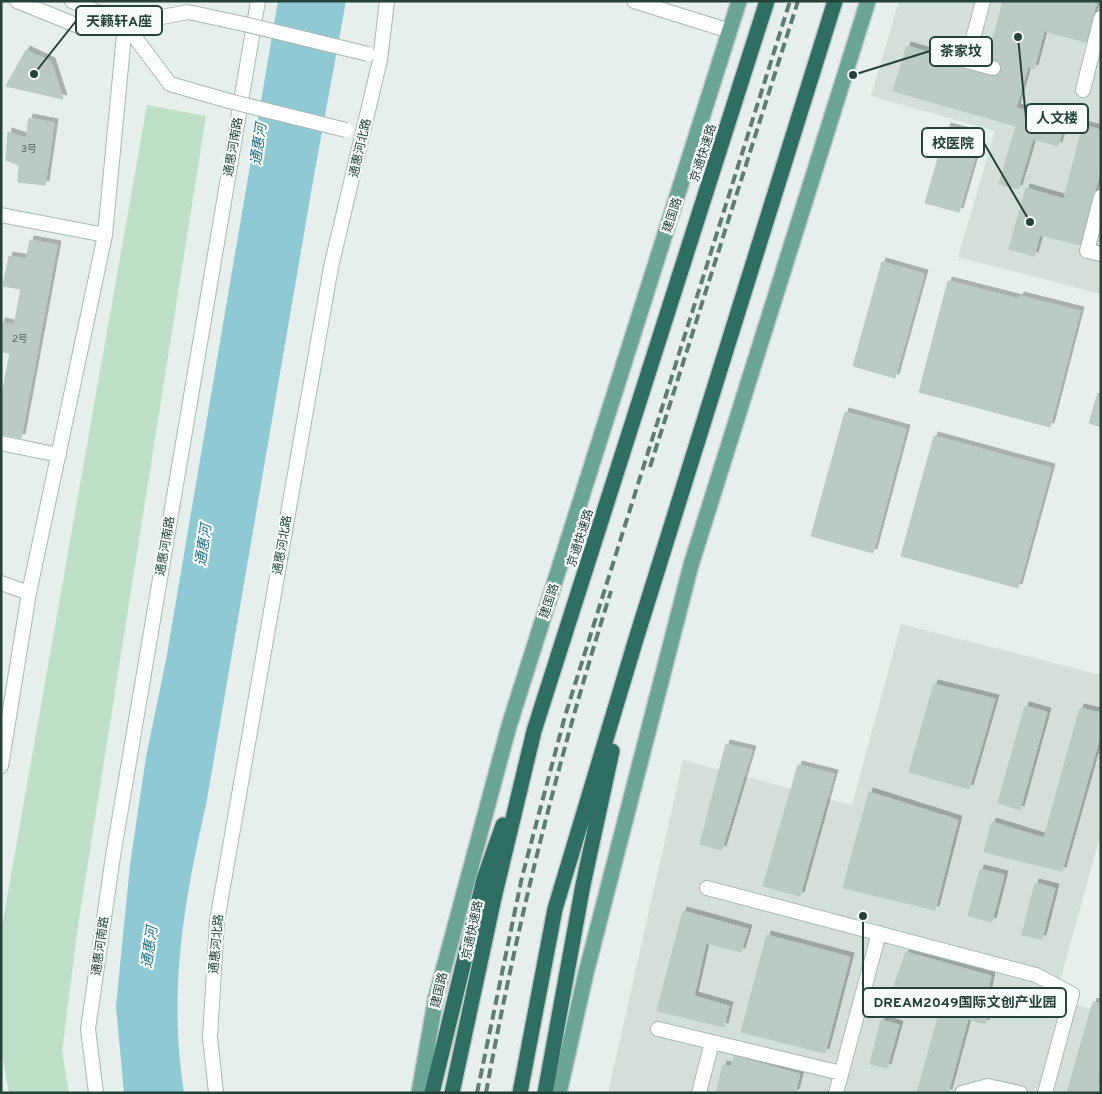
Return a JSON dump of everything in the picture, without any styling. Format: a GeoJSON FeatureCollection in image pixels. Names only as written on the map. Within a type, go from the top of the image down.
{"type":"FeatureCollection","features":[{"type":"Feature","properties":{"kind":"highway","name":"京通快速路"},"geometry":{"type":"LineString","coordinates":[[452,1093],[494,898],[534,731],[768,1]]}},
{"type":"Feature","properties":{"kind":"highway"},"geometry":{"type":"LineString","coordinates":[[520,1093],[555,909],[636,639],[835,1]]}},
{"type":"Feature","properties":{"kind":"highway"},"geometry":{"type":"LineString","coordinates":[[545,1093],[582,885],[636,639]]}},
{"type":"Feature","properties":{"kind":"highway"},"geometry":{"type":"LineString","coordinates":[[432,1093],[484,879],[534,731]]}},
{"type":"Feature","properties":{"kind":"main road","name":"建国路"},"geometry":{"type":"LineString","coordinates":[[419,1093],[436,997],[509,726],[740,1]]}},
{"type":"Feature","properties":{"kind":"main road"},"geometry":{"type":"LineString","coordinates":[[559,1093],[586,973],[691,565],[868,1]]}},
{"type":"Feature","properties":{"kind":"street"},"geometry":{"type":"LineString","coordinates":[[17,1],[81,27],[125,24],[188,12],[244,24],[374,57]]}},
{"type":"Feature","properties":{"kind":"street"},"geometry":{"type":"LineString","coordinates":[[72,1],[125,24],[170,84],[229,101],[364,134]]}},
{"type":"Feature","properties":{"kind":"street","name":"通惠河南路"},"geometry":{"type":"LineString","coordinates":[[96,1093],[88,1029],[113,856],[258,1]]}},
{"type":"Feature","properties":{"kind":"street","name":"通惠河北路"},"geometry":{"type":"LineString","coordinates":[[216,1093],[210,1037],[217,921],[331,267],[364,134],[374,57],[387,1]]}},
{"type":"Feature","properties":{"kind":"street"},"geometry":{"type":"LineString","coordinates":[[634,1],[730,31]]}},
{"type":"Feature","properties":{"kind":"street"},"geometry":{"type":"LineString","coordinates":[[983,1],[967,61],[993,68]]}},
{"type":"Feature","properties":{"kind":"street"},"geometry":{"type":"LineString","coordinates":[[1083,90],[1101,18]]}},
{"type":"Feature","properties":{"kind":"street"},"geometry":{"type":"LineString","coordinates":[[1,766],[5,710],[106,235],[125,24]]}},
{"type":"Feature","properties":{"kind":"street"},"geometry":{"type":"LineString","coordinates":[[1101,197],[1087,251],[1101,254]]}},
{"type":"Feature","properties":{"kind":"street"},"geometry":{"type":"LineString","coordinates":[[1,215],[106,235]]}},
{"type":"Feature","properties":{"kind":"street"},"geometry":{"type":"LineString","coordinates":[[1,443],[59,455]]}},
{"type":"Feature","properties":{"kind":"street"},"geometry":{"type":"LineString","coordinates":[[1,583],[29,593]]}},
{"type":"Feature","properties":{"kind":"street"},"geometry":{"type":"LineString","coordinates":[[707,888],[1036,975],[1072,994],[1045,1093]]}},
{"type":"Feature","properties":{"kind":"street"},"geometry":{"type":"LineString","coordinates":[[836,1093],[879,933]]}},
{"type":"Feature","properties":{"kind":"street"},"geometry":{"type":"LineString","coordinates":[[658,1029],[841,1073]]}},
{"type":"Feature","properties":{"kind":"street"},"geometry":{"type":"LineString","coordinates":[[699,1093],[712,1042]]}},
{"type":"Feature","properties":{"kind":"street"},"geometry":{"type":"LineString","coordinates":[[962,1093],[988,1086],[1020,1093]]}},
{"type":"Feature","properties":{"kind":"shaded area"},"geometry":{"type":"Polygon","coordinates":[[[899,1],[1101,1],[1101,294],[958,257],[995,131],[871,96],[899,1]]]}},
{"type":"Feature","properties":{"kind":"shaded area"},"geometry":{"type":"Polygon","coordinates":[[[901,624],[1101,675],[1101,833],[1055,999],[1101,1011],[1101,1093],[608,1093],[683,760],[852,805],[901,624]]]}},
{"type":"Feature","properties":{"kind":"green space"},"geometry":{"type":"Polygon","coordinates":[[[147,105],[206,116],[78,926],[62,1051],[69,1093],[9,1093],[1,1049],[1,932],[147,105]]]}},
{"type":"Feature","properties":{"kind":"water","name":"通惠河"},"geometry":{"type":"Polygon","coordinates":[[[278,1],[346,1],[313,181],[206,805],[185,912],[178,983],[179,1056],[184,1093],[124,1093],[116,1006],[130,865],[146,757],[166,660],[278,1]]]}},
{"type":"Feature","properties":{"kind":"building"},"geometry":{"type":"Polygon","coordinates":[[[1003,1],[1097,1],[1086,42],[1044,31],[1034,69],[1028,67],[1016,108],[1065,122],[1058,146],[1033,139],[1018,189],[999,184],[1016,126],[893,91],[907,46],[958,61],[961,67],[965,69],[991,76],[999,74],[1002,70],[999,62],[988,58],[1003,1]]]}},
{"type":"Feature","properties":{"kind":"building"},"geometry":{"type":"Polygon","coordinates":[[[26,50],[51,62],[63,99],[6,86],[26,50]]]}},
{"type":"Feature","properties":{"kind":"building"},"geometry":{"type":"Polygon","coordinates":[[[29,118],[54,123],[45,185],[18,182],[19,165],[6,160],[8,132],[26,138],[29,118]]]}},
{"type":"Feature","properties":{"kind":"building"},"geometry":{"type":"Polygon","coordinates":[[[1083,125],[1101,130],[1101,169],[1080,245],[1040,235],[1034,256],[1009,249],[1026,188],[1064,199],[1083,125]]]}},
{"type":"Feature","properties":{"kind":"building"},"geometry":{"type":"Polygon","coordinates":[[[947,127],[981,136],[959,212],[925,203],[947,127]]]}},
{"type":"Feature","properties":{"kind":"building"},"geometry":{"type":"Polygon","coordinates":[[[30,240],[57,245],[21,438],[1,434],[1,388],[3,389],[10,353],[1,352],[1,322],[14,325],[21,289],[3,286],[9,256],[26,259],[30,240]]]}},
{"type":"Feature","properties":{"kind":"building"},"geometry":{"type":"Polygon","coordinates":[[[882,262],[924,274],[895,378],[853,366],[882,262]]]}},
{"type":"Feature","properties":{"kind":"building"},"geometry":{"type":"Polygon","coordinates":[[[948,281],[1019,299],[1020,296],[1080,311],[1050,427],[919,392],[948,281]]]}},
{"type":"Feature","properties":{"kind":"building"},"geometry":{"type":"Polygon","coordinates":[[[1098,393],[1101,394],[1101,427],[1089,423],[1098,393]]]}},
{"type":"Feature","properties":{"kind":"building"},"geometry":{"type":"Polygon","coordinates":[[[845,412],[906,429],[873,553],[811,536],[845,412]]]}},
{"type":"Feature","properties":{"kind":"building"},"geometry":{"type":"Polygon","coordinates":[[[934,436],[1051,468],[1018,588],[901,556],[934,436]]]}},
{"type":"Feature","properties":{"kind":"building"},"geometry":{"type":"Polygon","coordinates":[[[934,684],[995,699],[969,789],[909,772],[934,684]]]}},
{"type":"Feature","properties":{"kind":"building"},"geometry":{"type":"Polygon","coordinates":[[[1025,706],[1047,712],[1020,810],[998,803],[1025,706]]]}},
{"type":"Feature","properties":{"kind":"building"},"geometry":{"type":"Polygon","coordinates":[[[1080,708],[1101,713],[1101,733],[1062,871],[984,852],[992,822],[1044,838],[1080,708]]]}},
{"type":"Feature","properties":{"kind":"building"},"geometry":{"type":"Polygon","coordinates":[[[726,744],[752,750],[722,850],[700,844],[726,744]]]}},
{"type":"Feature","properties":{"kind":"building"},"geometry":{"type":"Polygon","coordinates":[[[798,765],[834,774],[800,896],[763,886],[798,765]]]}},
{"type":"Feature","properties":{"kind":"building"},"geometry":{"type":"Polygon","coordinates":[[[869,792],[958,820],[935,910],[843,888],[869,792]]]}},
{"type":"Feature","properties":{"kind":"building"},"geometry":{"type":"Polygon","coordinates":[[[980,869],[1004,875],[992,922],[968,916],[980,869]]]}},
{"type":"Feature","properties":{"kind":"building"},"geometry":{"type":"Polygon","coordinates":[[[1035,883],[1055,888],[1042,939],[1022,935],[1035,883]]]}},
{"type":"Feature","properties":{"kind":"building"},"geometry":{"type":"Polygon","coordinates":[[[683,911],[748,929],[741,952],[706,943],[694,996],[729,1006],[724,1027],[657,1011],[683,911]]]}},
{"type":"Feature","properties":{"kind":"building"},"geometry":{"type":"Polygon","coordinates":[[[767,935],[850,957],[825,1053],[741,1032],[767,935]]]}},
{"type":"Feature","properties":{"kind":"building"},"geometry":{"type":"Polygon","coordinates":[[[906,952],[991,976],[987,995],[992,997],[985,1024],[968,1019],[948,1093],[917,1093],[940,1011],[890,996],[906,952]]]}},
{"type":"Feature","properties":{"kind":"building"},"geometry":{"type":"Polygon","coordinates":[[[1093,1002],[1101,1004],[1101,1071],[1098,1082],[1101,1082],[1101,1093],[1067,1093],[1093,1002]]]}},
{"type":"Feature","properties":{"kind":"building"},"geometry":{"type":"Polygon","coordinates":[[[881,1020],[899,1025],[887,1068],[870,1064],[881,1020]]]}},
{"type":"Feature","properties":{"kind":"building"},"geometry":{"type":"Polygon","coordinates":[[[734,1056],[800,1074],[795,1093],[716,1093],[723,1065],[731,1067],[734,1056]]]}},
{"type":"Feature","properties":{"kind":"railway"},"geometry":{"type":"LineString","coordinates":[[477,1093],[522,877],[565,716],[790,1]]}},
{"type":"Feature","properties":{"kind":"railway"},"geometry":{"type":"LineString","coordinates":[[650,467],[798,1]]}},
{"type":"Feature","properties":{"kind":"railway"},"geometry":{"type":"LineString","coordinates":[[486,1093],[525,903],[574,715],[611,591]]}},
{"type":"Feature","properties":{"kind":"place","name":"人文楼"},"geometry":{"type":"Point","coordinates":[1018,37]}},
{"type":"Feature","properties":{"kind":"place","name":"天籁轩A座"},"geometry":{"type":"Point","coordinates":[34,74]}},
{"type":"Feature","properties":{"kind":"place","name":"茶家坟"},"geometry":{"type":"Point","coordinates":[853,75]}},
{"type":"Feature","properties":{"kind":"place","name":"校医院"},"geometry":{"type":"Point","coordinates":[1030,222]}},
{"type":"Feature","properties":{"kind":"place","name":"DREAM2049国际文创产业园"},"geometry":{"type":"Point","coordinates":[863,916]}}]}
